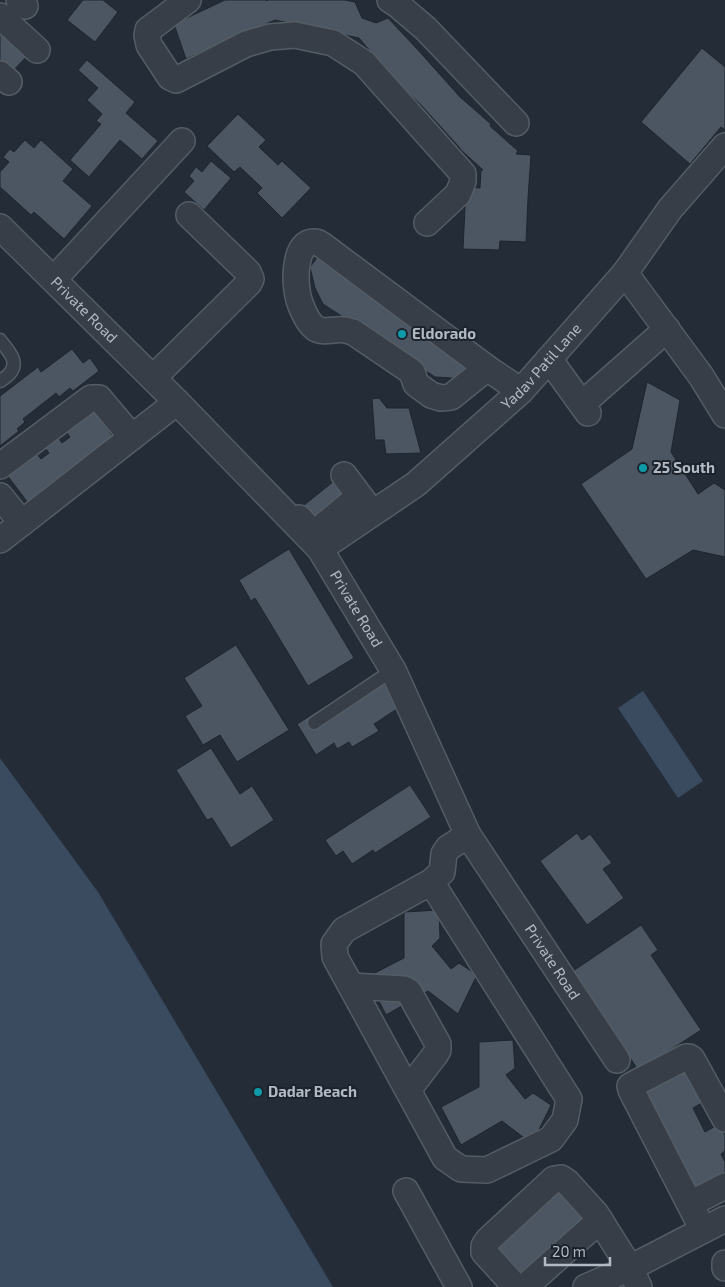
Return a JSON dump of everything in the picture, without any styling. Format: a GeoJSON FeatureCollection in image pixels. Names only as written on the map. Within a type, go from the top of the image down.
{"type":"FeatureCollection","features":[{"type":"Feature","properties":{"kind":"street"},"geometry":{"type":"LineString","coordinates":[[188,0],[148,30],[149,46],[170,78],[176,80],[246,44],[270,37],[295,35],[333,43],[364,63],[463,174],[463,181],[458,194],[427,223]]}},
{"type":"Feature","properties":{"kind":"street"},"geometry":{"type":"LineString","coordinates":[[390,0],[426,29],[516,123]]}},
{"type":"Feature","properties":{"kind":"street"},"geometry":{"type":"LineString","coordinates":[[0,16],[38,50]]}},
{"type":"Feature","properties":{"kind":"street"},"geometry":{"type":"LineString","coordinates":[[54,279],[182,141]]}},
{"type":"Feature","properties":{"kind":"street","name":"Yadav Patil Lane"},"geometry":{"type":"LineString","coordinates":[[320,550],[364,507],[416,484],[521,392],[624,273],[670,209],[725,146]]}},
{"type":"Feature","properties":{"kind":"street"},"geometry":{"type":"LineString","coordinates":[[153,378],[251,279],[248,272],[189,215]]}},
{"type":"Feature","properties":{"kind":"street","name":"Private Road"},"geometry":{"type":"LineString","coordinates":[[0,227],[177,402],[298,516],[393,670],[468,835],[617,1060]]}},
{"type":"Feature","properties":{"kind":"street"},"geometry":{"type":"LineString","coordinates":[[487,368],[451,397],[441,398],[430,395],[416,384],[412,372],[353,332],[345,330],[324,331],[315,328],[305,314],[297,292],[296,269],[303,247],[308,243],[315,242],[322,245],[521,392]]}},
{"type":"Feature","properties":{"kind":"street"},"geometry":{"type":"LineString","coordinates":[[624,273],[702,376],[725,415]]}},
{"type":"Feature","properties":{"kind":"street"},"geometry":{"type":"LineString","coordinates":[[549,359],[585,409],[667,329]]}},
{"type":"Feature","properties":{"kind":"street"},"geometry":{"type":"LineString","coordinates":[[0,466],[91,398],[99,398],[132,437]]}},
{"type":"Feature","properties":{"kind":"street"},"geometry":{"type":"LineString","coordinates":[[0,540],[177,402]]}},
{"type":"Feature","properties":{"kind":"street"},"geometry":{"type":"LineString","coordinates":[[298,516],[310,530],[318,530],[364,507],[344,475]]}},
{"type":"Feature","properties":{"kind":"street"},"geometry":{"type":"LineString","coordinates":[[0,496],[22,522]]}},
{"type":"Feature","properties":{"kind":"street"},"geometry":{"type":"LineString","coordinates":[[436,877],[565,1062],[571,1081],[565,1120],[551,1139],[487,1170],[461,1169],[446,1158],[335,957],[334,944],[344,930],[436,877],[448,848],[468,835]]}},
{"type":"Feature","properties":{"kind":"street"},"geometry":{"type":"LineString","coordinates":[[351,986],[404,989],[409,992],[438,1044],[438,1050],[435,1055],[408,1090]]}},
{"type":"Feature","properties":{"kind":"street"},"geometry":{"type":"LineString","coordinates":[[586,1287],[634,1277],[705,1229],[690,1204],[630,1086],[689,1057],[692,1059],[725,1119]]}},
{"type":"Feature","properties":{"kind":"street"},"geometry":{"type":"LineString","coordinates":[[600,1220],[527,1285],[522,1287],[514,1285],[484,1252],[484,1246],[488,1240],[554,1179],[561,1178],[567,1182],[600,1220],[634,1277]]}},
{"type":"Feature","properties":{"kind":"street"},"geometry":{"type":"LineString","coordinates":[[690,1204],[725,1186]]}},
{"type":"Feature","properties":{"kind":"street"},"geometry":{"type":"LineString","coordinates":[[406,1191],[459,1287]]}},
{"type":"Feature","properties":{"kind":"street"},"geometry":{"type":"LineString","coordinates":[[725,1263],[725,1268]]}},
{"type":"Feature","properties":{"kind":"lane"},"geometry":{"type":"LineString","coordinates":[[0,340],[14,358],[15,364],[10,373],[0,381]]}},
{"type":"Feature","properties":{"kind":"lane"},"geometry":{"type":"LineString","coordinates":[[314,723],[393,670]]}},
{"type":"Feature","properties":{"kind":"water"},"geometry":{"type":"Polygon","coordinates":[[[643,691],[703,781],[678,798],[618,708],[643,691]]]}},
{"type":"Feature","properties":{"kind":"water"},"geometry":{"type":"Polygon","coordinates":[[[0,758],[98,892],[333,1287],[0,1287],[0,758]]]}},
{"type":"Feature","properties":{"kind":"building"},"geometry":{"type":"Polygon","coordinates":[[[83,0],[103,0],[118,12],[95,42],[67,20],[83,0]]]}},
{"type":"Feature","properties":{"kind":"building"},"geometry":{"type":"Polygon","coordinates":[[[225,0],[345,0],[355,2],[362,18],[376,23],[388,18],[460,97],[518,151],[516,154],[531,155],[526,242],[500,241],[499,250],[463,249],[466,187],[480,188],[481,170],[483,170],[460,149],[421,105],[394,79],[359,38],[275,20],[186,59],[174,24],[225,0]]]}},
{"type":"Feature","properties":{"kind":"building"},"geometry":{"type":"Polygon","coordinates":[[[0,23],[31,52],[9,75],[0,66],[0,23]]]}},
{"type":"Feature","properties":{"kind":"building"},"geometry":{"type":"Polygon","coordinates":[[[702,48],[725,67],[725,130],[721,127],[690,164],[641,122],[702,48]]]}},
{"type":"Feature","properties":{"kind":"building"},"geometry":{"type":"Polygon","coordinates":[[[87,60],[135,102],[126,113],[158,141],[142,159],[120,140],[89,177],[70,160],[101,124],[96,121],[102,114],[87,100],[98,88],[78,70],[87,60]]]}},
{"type":"Feature","properties":{"kind":"building"},"geometry":{"type":"Polygon","coordinates":[[[238,114],[266,140],[259,147],[278,165],[282,161],[311,188],[282,218],[257,193],[262,188],[240,167],[234,172],[207,146],[238,114]]]}},
{"type":"Feature","properties":{"kind":"building"},"geometry":{"type":"Polygon","coordinates":[[[25,140],[34,148],[41,140],[73,169],[63,181],[92,206],[64,239],[34,212],[31,215],[0,187],[0,172],[9,162],[3,157],[10,149],[14,152],[25,140]]]}},
{"type":"Feature","properties":{"kind":"building"},"geometry":{"type":"Polygon","coordinates":[[[211,161],[231,178],[204,210],[184,192],[194,181],[189,176],[196,167],[202,172],[211,161]]]}},
{"type":"Feature","properties":{"kind":"building","name":"Eldorado"},"geometry":{"type":"Polygon","coordinates":[[[320,254],[479,364],[469,379],[435,377],[323,304],[315,288],[310,267],[320,254]]]}},
{"type":"Feature","properties":{"kind":"building"},"geometry":{"type":"Polygon","coordinates":[[[72,349],[83,363],[90,358],[99,371],[73,391],[70,388],[59,397],[56,393],[23,419],[25,422],[17,429],[19,431],[0,446],[0,396],[38,367],[41,372],[72,349]]]}},
{"type":"Feature","properties":{"kind":"building","name":"25 South"},"geometry":{"type":"Polygon","coordinates":[[[647,382],[680,400],[671,452],[698,494],[714,483],[725,490],[725,557],[693,550],[646,579],[581,484],[632,449],[647,382]]]}},
{"type":"Feature","properties":{"kind":"building"},"geometry":{"type":"Polygon","coordinates":[[[379,398],[387,408],[409,408],[421,453],[386,454],[384,440],[375,440],[372,399],[379,398]]]}},
{"type":"Feature","properties":{"kind":"building"},"geometry":{"type":"Polygon","coordinates":[[[89,404],[117,442],[31,507],[4,471],[33,449],[41,459],[49,453],[40,441],[53,431],[62,443],[70,437],[61,425],[89,404]]]}},
{"type":"Feature","properties":{"kind":"building"},"geometry":{"type":"Polygon","coordinates":[[[339,477],[355,498],[317,527],[298,510],[339,477]]]}},
{"type":"Feature","properties":{"kind":"building"},"geometry":{"type":"Polygon","coordinates":[[[289,549],[354,658],[308,686],[255,598],[251,601],[239,580],[289,549]]]}},
{"type":"Feature","properties":{"kind":"building"},"geometry":{"type":"Polygon","coordinates":[[[236,645],[289,730],[237,762],[220,735],[203,745],[185,716],[202,706],[184,678],[236,645]]]}},
{"type":"Feature","properties":{"kind":"building"},"geometry":{"type":"Polygon","coordinates":[[[382,679],[400,707],[374,724],[379,731],[352,747],[349,742],[337,749],[334,743],[316,755],[297,724],[357,686],[361,693],[382,679]]]}},
{"type":"Feature","properties":{"kind":"building"},"geometry":{"type":"Polygon","coordinates":[[[211,748],[240,794],[252,786],[274,820],[231,848],[212,818],[207,820],[176,770],[211,748]]]}},
{"type":"Feature","properties":{"kind":"building"},"geometry":{"type":"Polygon","coordinates":[[[410,785],[431,817],[375,853],[373,850],[352,864],[343,851],[336,856],[325,840],[410,785]]]}},
{"type":"Feature","properties":{"kind":"building"},"geometry":{"type":"Polygon","coordinates":[[[577,833],[582,840],[590,834],[612,863],[603,869],[624,898],[587,925],[540,861],[577,833]]]}},
{"type":"Feature","properties":{"kind":"building"},"geometry":{"type":"Polygon","coordinates":[[[439,910],[440,938],[432,946],[451,969],[459,963],[477,975],[458,1014],[428,991],[386,1015],[367,977],[404,958],[404,912],[439,910]]]}},
{"type":"Feature","properties":{"kind":"building"},"geometry":{"type":"Polygon","coordinates":[[[641,925],[658,950],[651,955],[701,1030],[649,1064],[642,1076],[573,971],[641,925]]]}},
{"type":"Feature","properties":{"kind":"building"},"geometry":{"type":"Polygon","coordinates":[[[513,1040],[515,1068],[506,1075],[525,1099],[533,1093],[551,1105],[532,1144],[502,1121],[461,1145],[441,1107],[479,1087],[479,1042],[513,1040]]]}},
{"type":"Feature","properties":{"kind":"building"},"geometry":{"type":"Polygon","coordinates":[[[686,1060],[707,1100],[693,1108],[705,1132],[719,1124],[725,1135],[725,1151],[721,1154],[725,1162],[725,1179],[691,1197],[634,1087],[686,1060]]]}},
{"type":"Feature","properties":{"kind":"building"},"geometry":{"type":"Polygon","coordinates":[[[561,1185],[590,1216],[521,1283],[491,1252],[561,1185]]]}},
{"type":"Feature","properties":{"kind":"place","name":"Eldorado"},"geometry":{"type":"Point","coordinates":[402,334]}},
{"type":"Feature","properties":{"kind":"place","name":"25 South"},"geometry":{"type":"Point","coordinates":[643,468]}},
{"type":"Feature","properties":{"kind":"place","name":"Dadar Beach"},"geometry":{"type":"Point","coordinates":[258,1092]}}]}
